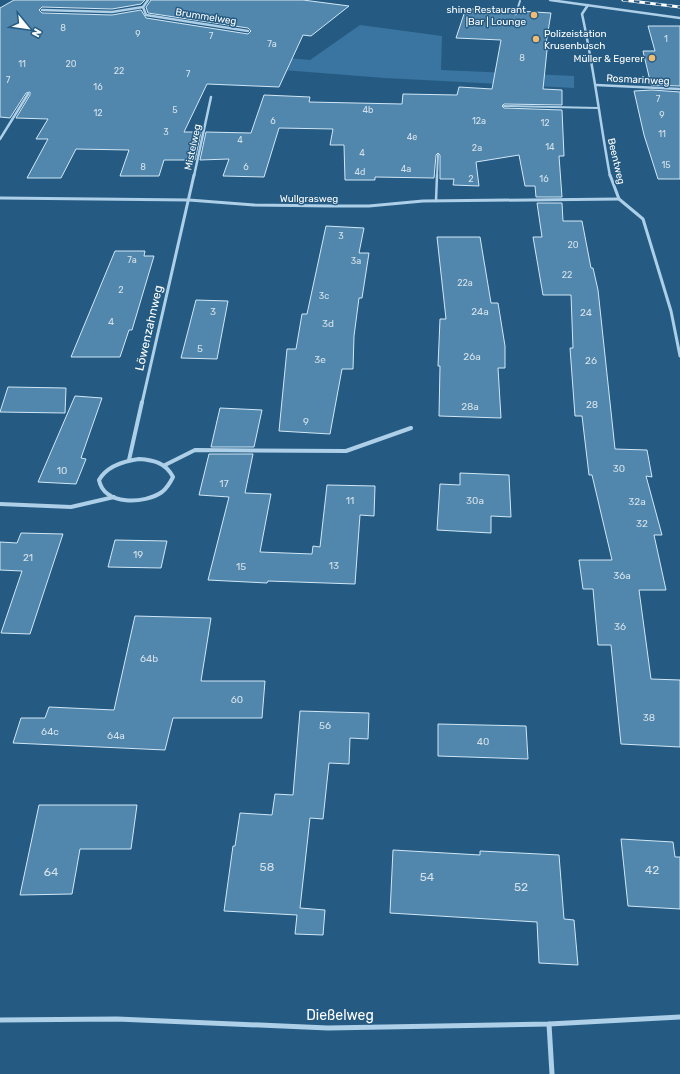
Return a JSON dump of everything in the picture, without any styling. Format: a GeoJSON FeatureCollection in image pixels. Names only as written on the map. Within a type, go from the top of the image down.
{"type":"FeatureCollection","features":[{"type":"Feature","properties":{"kind":"street"},"geometry":{"type":"LineString","coordinates":[[42,10],[112,12],[143,7],[148,0]]}},
{"type":"Feature","properties":{"kind":"street"},"geometry":{"type":"LineString","coordinates":[[550,0],[680,18]]}},
{"type":"Feature","properties":{"kind":"street","name":"Beentweg"},"geometry":{"type":"LineString","coordinates":[[588,5],[584,8],[582,14],[596,85],[598,108],[611,182],[619,199],[643,219],[671,311],[680,356]]}},
{"type":"Feature","properties":{"kind":"street","name":"Brummelweg"},"geometry":{"type":"LineString","coordinates":[[143,7],[146,15],[248,31]]}},
{"type":"Feature","properties":{"kind":"street","name":"Rosmarinweg"},"geometry":{"type":"LineString","coordinates":[[596,85],[680,89]]}},
{"type":"Feature","properties":{"kind":"street"},"geometry":{"type":"LineString","coordinates":[[0,139],[28,94]]}},
{"type":"Feature","properties":{"kind":"street","name":"Mistelweg"},"geometry":{"type":"LineString","coordinates":[[189,200],[211,97]]}},
{"type":"Feature","properties":{"kind":"street","name":"Wullgrasweg"},"geometry":{"type":"LineString","coordinates":[[0,198],[189,200],[254,205],[331,206],[368,206],[436,201],[619,199]]}},
{"type":"Feature","properties":{"kind":"street","name":"Löwenzahnweg"},"geometry":{"type":"LineString","coordinates":[[129,460],[189,200]]}},
{"type":"Feature","properties":{"kind":"street"},"geometry":{"type":"LineString","coordinates":[[165,465],[196,450],[303,452],[346,451],[411,428]]}},
{"type":"Feature","properties":{"kind":"street"},"geometry":{"type":"LineString","coordinates":[[129,460],[149,460],[165,465],[170,470],[173,477],[171,483],[166,489],[158,494],[137,500],[115,497],[106,493],[101,487],[100,480],[109,468],[129,460]]}},
{"type":"Feature","properties":{"kind":"street"},"geometry":{"type":"LineString","coordinates":[[0,504],[71,507],[115,497]]}},
{"type":"Feature","properties":{"kind":"street","name":"Dießelweg"},"geometry":{"type":"LineString","coordinates":[[0,1020],[117,1019],[328,1028],[550,1024],[680,1017]]}},
{"type":"Feature","properties":{"kind":"street"},"geometry":{"type":"LineString","coordinates":[[550,1024],[552,1074]]}},
{"type":"Feature","properties":{"kind":"lane"},"geometry":{"type":"LineString","coordinates":[[516,13],[520,1]]}},
{"type":"Feature","properties":{"kind":"lane"},"geometry":{"type":"LineString","coordinates":[[504,106],[598,108]]}},
{"type":"Feature","properties":{"kind":"lane"},"geometry":{"type":"LineString","coordinates":[[436,201],[438,155]]}},
{"type":"Feature","properties":{"kind":"shaded area"},"geometry":{"type":"Polygon","coordinates":[[[360,25],[442,36],[441,70],[574,76],[574,88],[385,78],[246,67],[0,33],[310,60],[360,25]]]}},
{"type":"Feature","properties":{"kind":"building"},"geometry":{"type":"Polygon","coordinates":[[[14,0],[145,0],[141,4],[112,9],[42,7],[39,10],[42,13],[112,15],[141,10],[146,18],[248,34],[251,31],[248,28],[148,13],[146,7],[151,0],[303,0],[349,6],[311,36],[303,35],[279,87],[207,84],[184,132],[201,132],[195,160],[164,160],[159,176],[120,176],[129,150],[76,149],[61,178],[27,178],[48,139],[36,139],[48,119],[16,118],[30,95],[30,92],[26,93],[10,118],[0,117],[0,8],[14,0]]]}},
{"type":"Feature","properties":{"kind":"building"},"geometry":{"type":"Polygon","coordinates":[[[472,9],[514,11],[514,14],[516,15],[519,11],[551,13],[545,50],[547,50],[543,89],[562,90],[562,105],[504,104],[502,106],[504,108],[562,110],[564,156],[559,156],[562,197],[536,197],[535,186],[525,186],[519,155],[476,162],[479,186],[453,185],[454,179],[440,179],[440,155],[438,153],[436,155],[434,178],[375,177],[375,180],[345,180],[344,145],[330,145],[333,129],[279,128],[264,177],[223,176],[229,159],[200,160],[206,132],[251,133],[264,95],[310,97],[309,102],[402,104],[403,94],[457,95],[459,87],[492,89],[501,40],[456,38],[464,14],[472,9]]]}},
{"type":"Feature","properties":{"kind":"building"},"geometry":{"type":"Polygon","coordinates":[[[648,26],[680,26],[680,86],[651,85],[643,51],[655,51],[648,26]]]}},
{"type":"Feature","properties":{"kind":"building"},"geometry":{"type":"Polygon","coordinates":[[[652,90],[680,92],[680,179],[658,179],[644,135],[634,91],[652,90]]]}},
{"type":"Feature","properties":{"kind":"building"},"geometry":{"type":"Polygon","coordinates":[[[537,203],[562,203],[563,221],[582,221],[591,268],[593,268],[598,290],[615,449],[647,450],[652,477],[646,476],[662,535],[654,535],[666,590],[639,590],[651,679],[680,680],[680,747],[621,744],[611,645],[598,645],[593,589],[583,589],[579,560],[612,560],[592,475],[589,475],[582,416],[575,416],[570,348],[573,348],[571,295],[543,295],[533,237],[542,237],[537,203]]]}},
{"type":"Feature","properties":{"kind":"building"},"geometry":{"type":"Polygon","coordinates":[[[326,226],[364,228],[359,253],[369,253],[362,298],[359,298],[354,336],[353,369],[342,369],[330,434],[279,431],[287,349],[296,349],[302,314],[307,314],[326,226]]]}},
{"type":"Feature","properties":{"kind":"building"},"geometry":{"type":"Polygon","coordinates":[[[437,237],[480,237],[491,303],[498,303],[505,346],[505,368],[498,368],[501,418],[439,416],[440,366],[438,366],[440,319],[446,319],[437,237]]]}},
{"type":"Feature","properties":{"kind":"building"},"geometry":{"type":"Polygon","coordinates":[[[115,251],[145,251],[144,256],[154,256],[132,330],[129,330],[120,357],[71,357],[115,251]]]}},
{"type":"Feature","properties":{"kind":"building"},"geometry":{"type":"Polygon","coordinates":[[[196,300],[228,301],[217,359],[181,358],[196,300]]]}},
{"type":"Feature","properties":{"kind":"building"},"geometry":{"type":"Polygon","coordinates":[[[8,387],[66,388],[65,413],[0,412],[8,387]]]}},
{"type":"Feature","properties":{"kind":"building"},"geometry":{"type":"Polygon","coordinates":[[[75,396],[102,398],[81,458],[86,459],[76,484],[38,482],[75,396]]]}},
{"type":"Feature","properties":{"kind":"building"},"geometry":{"type":"Polygon","coordinates":[[[220,408],[262,410],[254,447],[211,447],[220,408]]]}},
{"type":"Feature","properties":{"kind":"building"},"geometry":{"type":"Polygon","coordinates":[[[209,454],[253,454],[245,493],[271,494],[260,552],[312,554],[313,546],[320,547],[327,485],[375,486],[374,516],[360,515],[355,584],[268,581],[267,583],[208,580],[229,497],[199,495],[209,454]]]}},
{"type":"Feature","properties":{"kind":"building"},"geometry":{"type":"Polygon","coordinates":[[[460,473],[509,475],[511,517],[491,516],[491,533],[437,530],[440,484],[460,485],[460,473]]]}},
{"type":"Feature","properties":{"kind":"building"},"geometry":{"type":"Polygon","coordinates":[[[21,533],[63,534],[30,634],[1,633],[22,571],[0,570],[0,542],[17,543],[21,533]]]}},
{"type":"Feature","properties":{"kind":"building"},"geometry":{"type":"Polygon","coordinates":[[[115,540],[167,541],[161,568],[108,567],[115,540]]]}},
{"type":"Feature","properties":{"kind":"building"},"geometry":{"type":"Polygon","coordinates":[[[135,616],[211,618],[201,681],[265,681],[262,718],[173,718],[165,750],[13,743],[21,718],[45,718],[49,707],[114,710],[135,616]]]}},
{"type":"Feature","properties":{"kind":"building"},"geometry":{"type":"Polygon","coordinates":[[[300,711],[369,713],[368,739],[350,738],[349,764],[329,763],[323,819],[310,818],[300,908],[325,910],[323,935],[295,934],[297,915],[224,911],[233,846],[235,846],[240,813],[272,815],[275,794],[293,795],[300,711]]]}},
{"type":"Feature","properties":{"kind":"building"},"geometry":{"type":"Polygon","coordinates":[[[438,724],[526,726],[528,759],[438,756],[438,724]]]}},
{"type":"Feature","properties":{"kind":"building"},"geometry":{"type":"Polygon","coordinates":[[[39,805],[137,805],[131,849],[80,849],[72,894],[20,895],[39,805]]]}},
{"type":"Feature","properties":{"kind":"building"},"geometry":{"type":"Polygon","coordinates":[[[621,839],[673,842],[675,857],[680,857],[680,909],[628,906],[621,839]]]}},
{"type":"Feature","properties":{"kind":"building"},"geometry":{"type":"Polygon","coordinates":[[[393,850],[480,855],[480,851],[559,855],[564,919],[574,920],[578,965],[539,963],[537,922],[390,913],[393,850]]]}},
{"type":"Feature","properties":{"kind":"railway"},"geometry":{"type":"LineString","coordinates":[[623,0],[680,7]]}},
{"type":"Feature","properties":{"kind":"place","name":"shine Restaurant |Bar | Lounge"},"geometry":{"type":"Point","coordinates":[534,15]}},
{"type":"Feature","properties":{"kind":"place","name":"Polizeistation Krusenbusch"},"geometry":{"type":"Point","coordinates":[536,39]}},
{"type":"Feature","properties":{"kind":"place","name":"Müller & Egerer"},"geometry":{"type":"Point","coordinates":[652,58]}}]}
